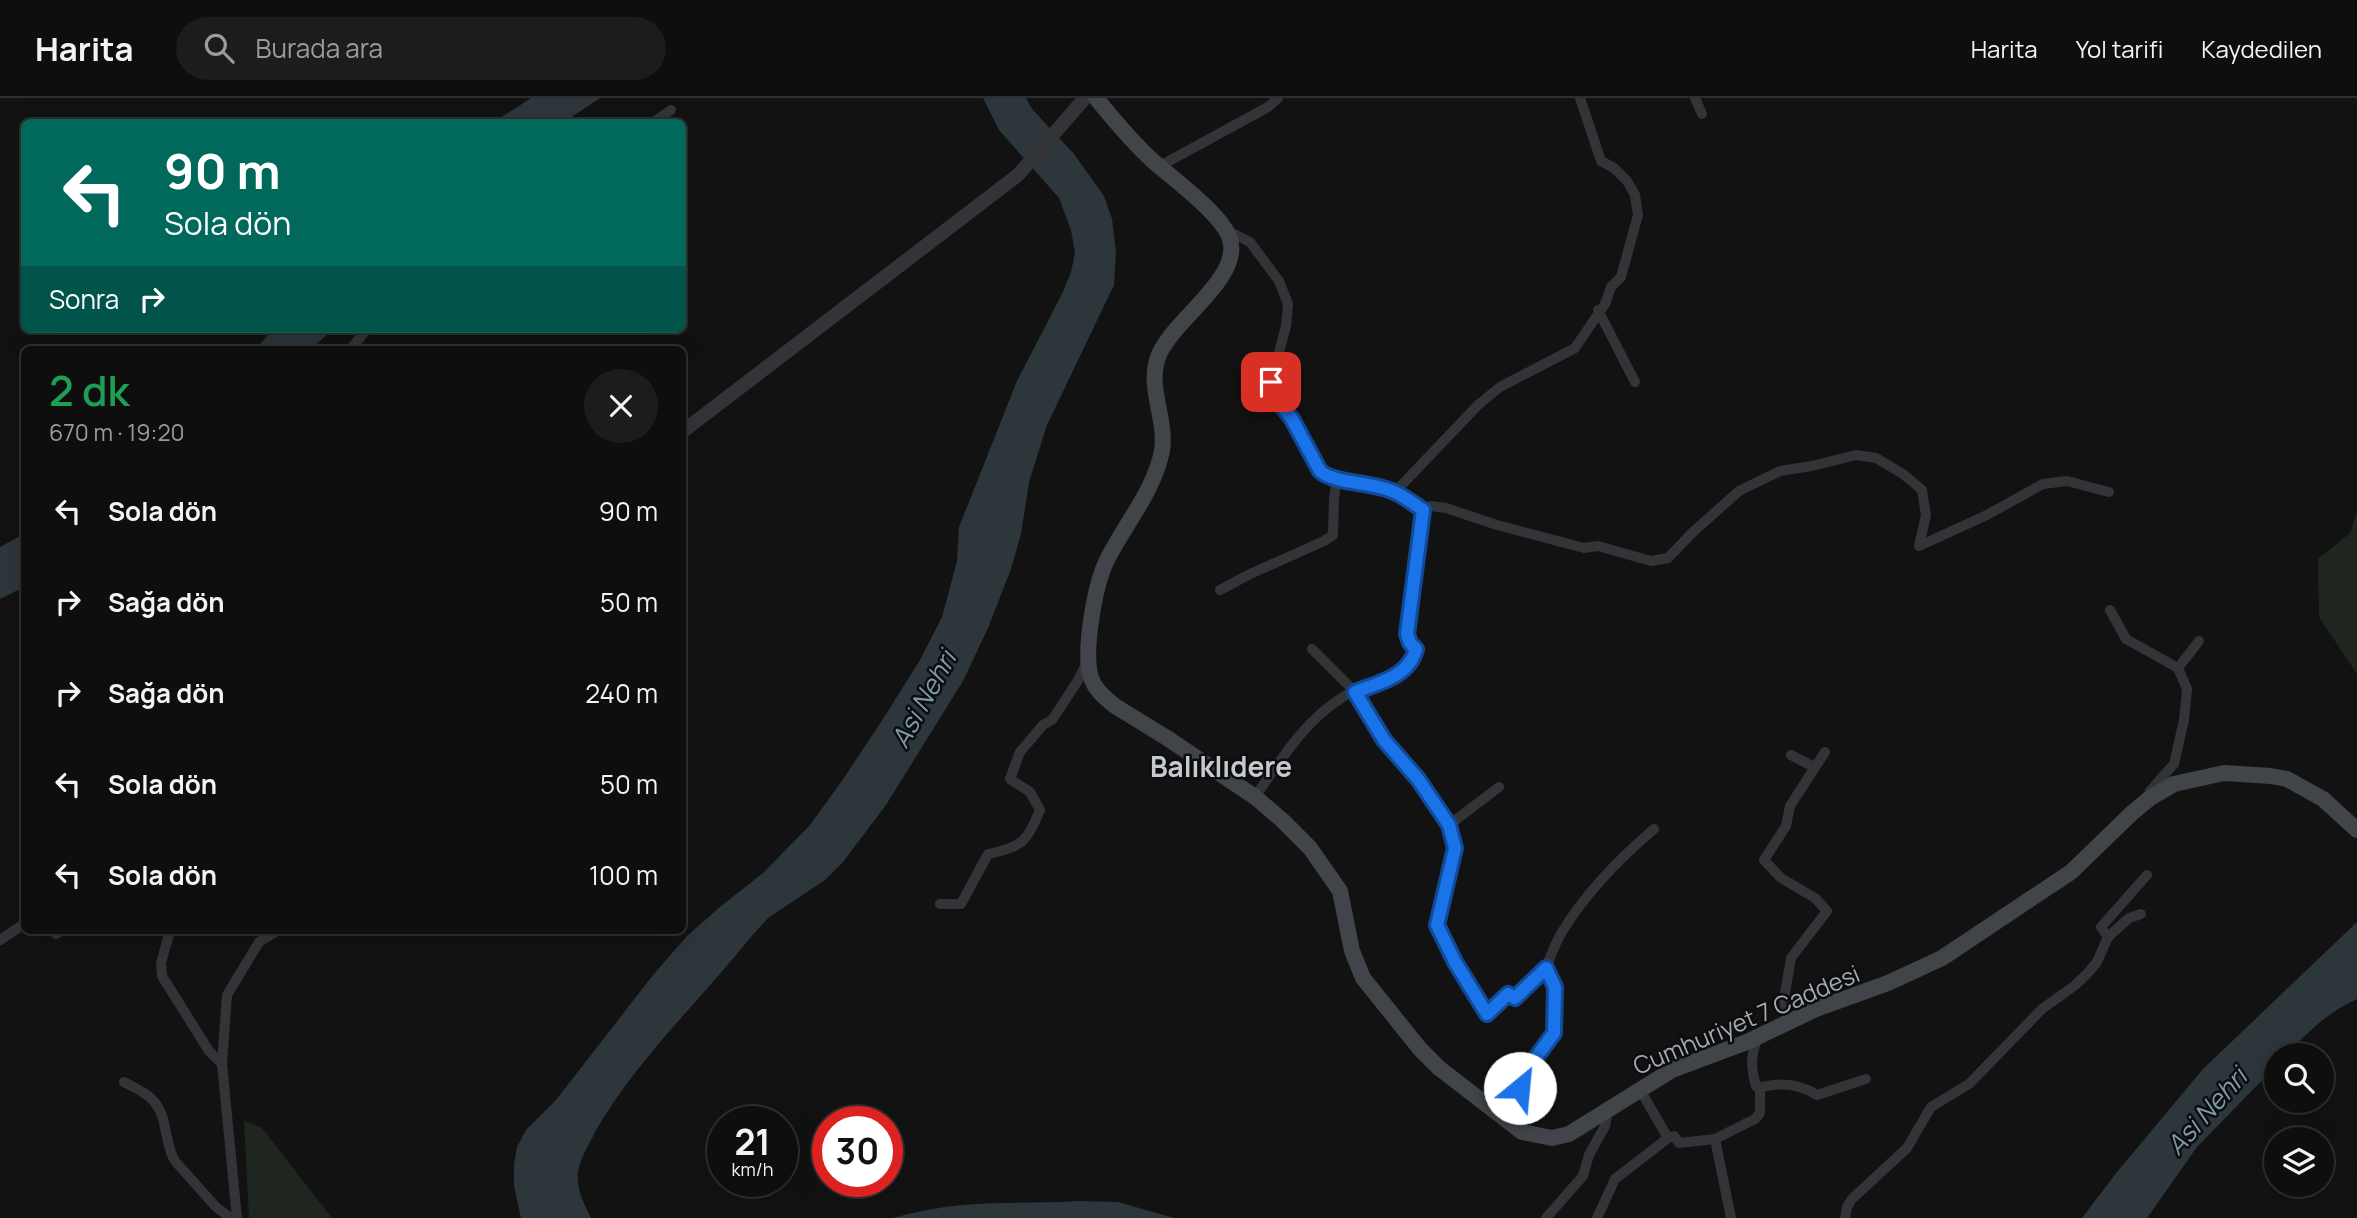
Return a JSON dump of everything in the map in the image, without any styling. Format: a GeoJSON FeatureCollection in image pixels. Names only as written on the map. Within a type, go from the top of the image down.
{"type":"FeatureCollection","features":[{"type":"Feature","properties":{"kind":"main road"},"geometry":{"type":"LineString","coordinates":[[1087,100],[1113,119],[1226,230]]}},
{"type":"Feature","properties":{"kind":"main road","name":"Cumhuriyet 7 Caddesi"},"geometry":{"type":"LineString","coordinates":[[1226,230],[1232,252],[1223,274],[1172,332],[1158,357],[1155,379],[1162,422],[1161,453],[1147,489],[1102,572],[1094,606],[1088,660],[1093,682],[1104,698],[1255,797],[1310,848],[1340,891],[1352,951],[1363,978],[1411,1039],[1439,1068],[1522,1132],[1559,1138],[1608,1111],[1639,1088],[1672,1070],[1758,1037],[1834,1001],[1888,984],[1942,958],[2071,872],[2150,798],[2174,784],[2224,773],[2270,775],[2306,788],[2323,799],[2357,830]]}},
{"type":"Feature","properties":{"kind":"street"},"geometry":{"type":"LineString","coordinates":[[1160,166],[1268,107],[1278,98]]}},
{"type":"Feature","properties":{"kind":"street"},"geometry":{"type":"LineString","coordinates":[[1395,492],[1478,405],[1500,387],[1575,348],[1598,310],[1605,304],[1611,287],[1621,277],[1638,215],[1635,195],[1627,181],[1614,168],[1601,161],[1580,98]]}},
{"type":"Feature","properties":{"kind":"street"},"geometry":{"type":"LineString","coordinates":[[1695,98],[1702,114]]}},
{"type":"Feature","properties":{"kind":"street"},"geometry":{"type":"LineString","coordinates":[[686,429],[1018,175],[1087,100]]}},
{"type":"Feature","properties":{"kind":"street"},"geometry":{"type":"LineString","coordinates":[[658,119],[671,110]]}},
{"type":"Feature","properties":{"kind":"street"},"geometry":{"type":"LineString","coordinates":[[1226,230],[1250,242],[1279,281],[1288,304],[1286,326],[1271,382],[1274,396],[1292,419],[1320,471],[1326,477],[1395,492],[1423,510]]}},
{"type":"Feature","properties":{"kind":"street"},"geometry":{"type":"LineString","coordinates":[[1598,310],[1635,382]]}},
{"type":"Feature","properties":{"kind":"street"},"geometry":{"type":"LineString","coordinates":[[1423,510],[1430,506],[1446,508],[1497,525],[1584,548],[1598,546],[1650,561],[1668,558],[1693,531],[1739,491],[1780,471],[1856,455],[1876,458],[1903,474],[1922,490],[1926,515],[1919,545],[1987,515],[2043,484],[2067,481],[2109,492]]}},
{"type":"Feature","properties":{"kind":"street"},"geometry":{"type":"LineString","coordinates":[[1220,590],[1333,535],[1337,478]]}},
{"type":"Feature","properties":{"kind":"street"},"geometry":{"type":"LineString","coordinates":[[1255,797],[1303,731],[1343,697],[1392,678],[1407,667],[1414,657],[1416,649],[1407,634],[1423,510]]}},
{"type":"Feature","properties":{"kind":"street"},"geometry":{"type":"LineString","coordinates":[[2110,610],[2126,639],[2178,668],[2187,689],[2184,720],[2174,764],[2150,791],[2150,798]]}},
{"type":"Feature","properties":{"kind":"street"},"geometry":{"type":"LineString","coordinates":[[2178,668],[2199,641]]}},
{"type":"Feature","properties":{"kind":"street"},"geometry":{"type":"LineString","coordinates":[[1312,649],[1355,692],[1384,740],[1418,779],[1449,825],[1455,848],[1437,925],[1455,962],[1487,1014],[1508,994],[1515,998],[1546,968],[1561,934],[1575,914],[1621,859],[1654,829]]}},
{"type":"Feature","properties":{"kind":"street"},"geometry":{"type":"LineString","coordinates":[[940,904],[961,904],[988,854],[1012,849],[1028,837],[1040,810],[1030,792],[1010,779],[1020,752],[1043,725],[1052,720],[1088,660]]}},
{"type":"Feature","properties":{"kind":"street"},"geometry":{"type":"LineString","coordinates":[[1787,1022],[1784,999],[1791,958],[1827,911],[1815,898],[1781,878],[1764,860],[1786,826],[1790,806],[1825,752]]}},
{"type":"Feature","properties":{"kind":"street"},"geometry":{"type":"LineString","coordinates":[[1791,755],[1814,767]]}},
{"type":"Feature","properties":{"kind":"street"},"geometry":{"type":"LineString","coordinates":[[1449,825],[1499,788]]}},
{"type":"Feature","properties":{"kind":"street"},"geometry":{"type":"LineString","coordinates":[[2108,937],[2101,927],[2147,875]]}},
{"type":"Feature","properties":{"kind":"street"},"geometry":{"type":"LineString","coordinates":[[1845,1218],[1852,1199],[1907,1148],[1931,1107],[1969,1084],[2042,1009],[2074,986],[2097,962],[2108,937],[2129,918],[2141,914]]}},
{"type":"Feature","properties":{"kind":"street"},"geometry":{"type":"LineString","coordinates":[[0,940],[21,927]]}},
{"type":"Feature","properties":{"kind":"street"},"geometry":{"type":"LineString","coordinates":[[169,934],[161,963],[162,976],[209,1051],[222,1064]]}},
{"type":"Feature","properties":{"kind":"street"},"geometry":{"type":"LineString","coordinates":[[237,1218],[222,1064],[227,995],[257,936]]}},
{"type":"Feature","properties":{"kind":"street"},"geometry":{"type":"LineString","coordinates":[[1520,1088],[1524,1074],[1554,1033],[1555,987],[1546,968]]}},
{"type":"Feature","properties":{"kind":"street"},"geometry":{"type":"LineString","coordinates":[[1758,1037],[1750,1064],[1756,1086],[1801,1085],[1817,1094],[1866,1079]]}},
{"type":"Feature","properties":{"kind":"street"},"geometry":{"type":"LineString","coordinates":[[124,1082],[155,1102],[160,1110],[170,1153],[175,1161],[216,1207],[231,1218]]}},
{"type":"Feature","properties":{"kind":"street"},"geometry":{"type":"LineString","coordinates":[[1597,1218],[1615,1179],[1668,1138],[1674,1136],[1679,1143],[1716,1139],[1755,1119],[1760,1113],[1760,1087]]}},
{"type":"Feature","properties":{"kind":"street"},"geometry":{"type":"LineString","coordinates":[[1639,1088],[1668,1138]]}},
{"type":"Feature","properties":{"kind":"street"},"geometry":{"type":"LineString","coordinates":[[1545,1218],[1583,1176],[1589,1155],[1605,1126],[1608,1111]]}},
{"type":"Feature","properties":{"kind":"street"},"geometry":{"type":"LineString","coordinates":[[1716,1139],[1731,1218]]}},
{"type":"Feature","properties":{"kind":"shaded area"},"geometry":{"type":"Polygon","coordinates":[[[2357,511],[2357,674],[2319,617],[2318,559],[2350,533],[2357,511]]]}},
{"type":"Feature","properties":{"kind":"shaded area"},"geometry":{"type":"Polygon","coordinates":[[[244,1120],[262,1128],[332,1218],[249,1218],[244,1120]]]}},
{"type":"Feature","properties":{"kind":"water"},"geometry":{"type":"Polygon","coordinates":[[[531,98],[600,98],[568,119],[499,119],[531,98]]]}},
{"type":"Feature","properties":{"kind":"water","name":"Asi Nehri"},"geometry":{"type":"Polygon","coordinates":[[[983,98],[1026,98],[1032,109],[1074,154],[1104,196],[1112,219],[1116,252],[1114,285],[1047,425],[1029,482],[1021,534],[1011,569],[988,628],[963,681],[886,805],[843,862],[825,880],[768,918],[649,1056],[611,1106],[585,1152],[578,1172],[579,1190],[591,1218],[521,1218],[514,1186],[514,1164],[517,1147],[526,1130],[556,1100],[653,975],[687,936],[763,873],[810,825],[881,722],[920,660],[942,617],[957,561],[959,527],[1017,381],[1063,292],[1075,253],[1071,230],[1059,198],[999,130],[983,98]]]}},
{"type":"Feature","properties":{"kind":"water"},"geometry":{"type":"Polygon","coordinates":[[[270,333],[329,333],[314,346],[258,346],[270,333]]]}},
{"type":"Feature","properties":{"kind":"water"},"geometry":{"type":"Polygon","coordinates":[[[21,536],[21,588],[0,599],[0,547],[21,536]]]}},
{"type":"Feature","properties":{"kind":"water","name":"Asi Nehri"},"geometry":{"type":"Polygon","coordinates":[[[2357,922],[2357,999],[2328,1016],[2298,1043],[2264,1043],[2264,1078],[2197,1147],[2147,1218],[2082,1218],[2203,1069],[2357,922]]]}},
{"type":"Feature","properties":{"kind":"water"},"geometry":{"type":"Polygon","coordinates":[[[1118,1202],[1174,1218],[893,1218],[963,1205],[1118,1202]]]}},
{"type":"Feature","properties":{"kind":"district","name":"Balıklıdere"},"geometry":{"type":"Point","coordinates":[1221,766]}},
{"type":"Feature","properties":{"kind":"route"},"geometry":{"type":"LineString","coordinates":[[1271,382],[1274,396],[1292,419],[1320,471],[1326,477],[1365,483],[1395,492],[1423,510],[1407,634],[1416,649],[1414,657],[1407,667],[1392,678],[1355,692],[1384,740],[1418,779],[1449,825],[1455,848],[1437,925],[1455,962],[1487,1014],[1508,994],[1515,998],[1546,968],[1555,987],[1554,1033],[1524,1074],[1520,1088]]}}]}
